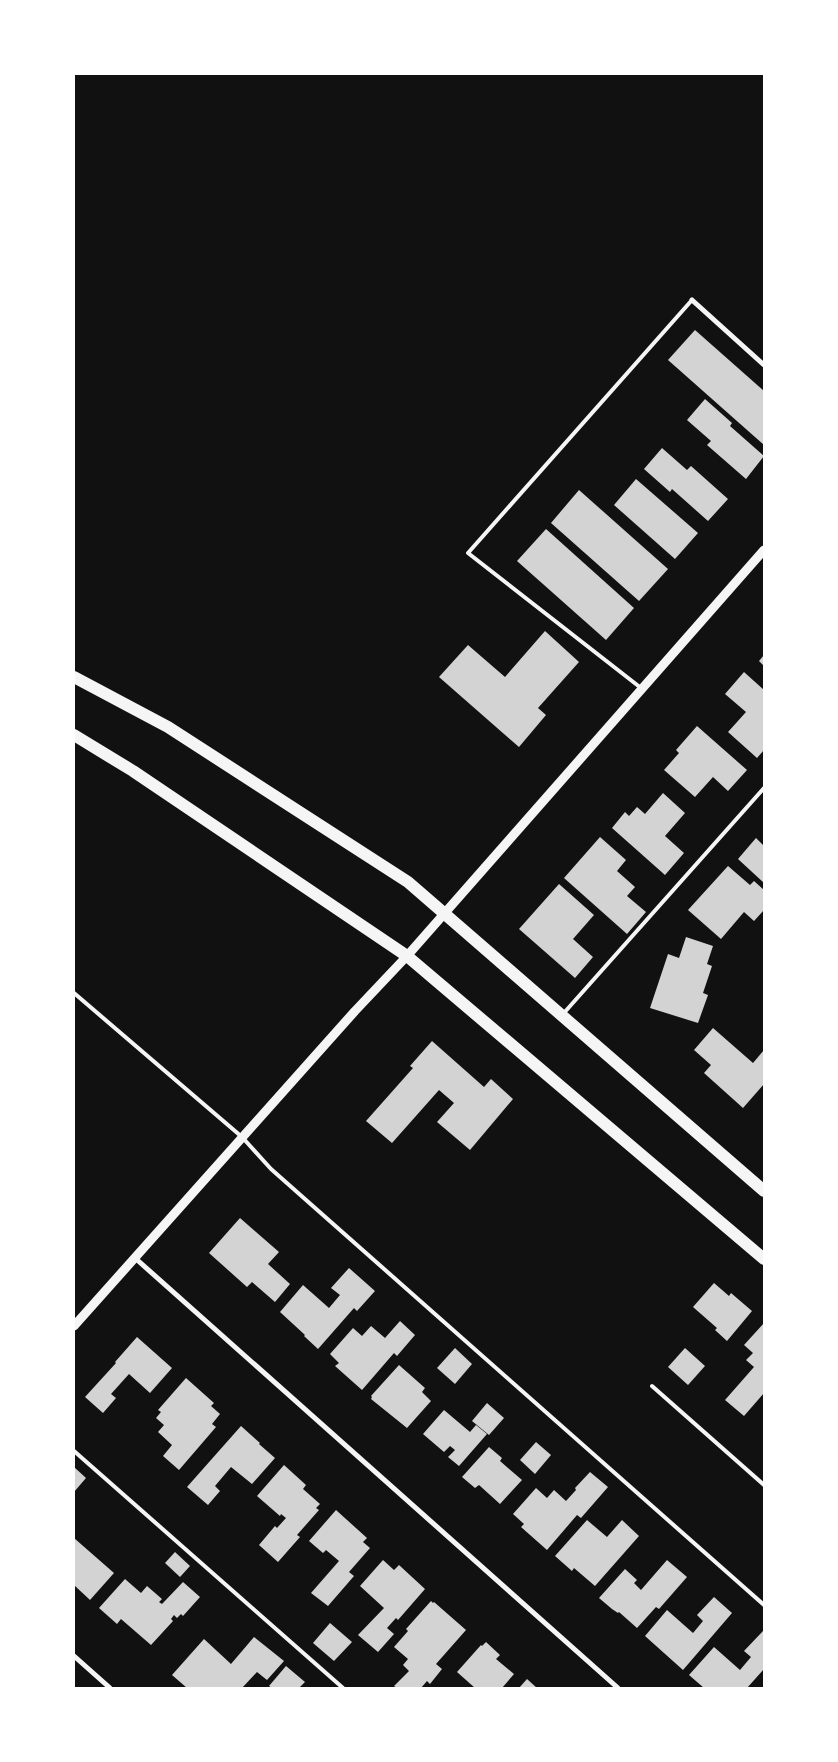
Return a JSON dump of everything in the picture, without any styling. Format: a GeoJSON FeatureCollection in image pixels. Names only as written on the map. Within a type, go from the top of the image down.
{"type":"FeatureCollection","features":[{"type":"Feature","properties":{"kind":"main road"},"geometry":{"type":"LineString","coordinates":[[74,677],[168,727],[408,882],[764,1191]]}},
{"type":"Feature","properties":{"kind":"main road"},"geometry":{"type":"LineString","coordinates":[[74,735],[133,771],[407,956],[764,1259]]}},
{"type":"Feature","properties":{"kind":"street"},"geometry":{"type":"LineString","coordinates":[[692,300],[764,364]]}},
{"type":"Feature","properties":{"kind":"street"},"geometry":{"type":"LineString","coordinates":[[74,1326],[355,1011],[407,956],[764,550]]}},
{"type":"Feature","properties":{"kind":"street"},"geometry":{"type":"LineString","coordinates":[[135,1258],[618,1688]]}},
{"type":"Feature","properties":{"kind":"street"},"geometry":{"type":"LineString","coordinates":[[74,1656],[110,1688]]}},
{"type":"Feature","properties":{"kind":"lane"},"geometry":{"type":"LineString","coordinates":[[641,688],[468,553],[692,300]]}},
{"type":"Feature","properties":{"kind":"lane"},"geometry":{"type":"LineString","coordinates":[[562,1016],[764,788]]}},
{"type":"Feature","properties":{"kind":"lane"},"geometry":{"type":"LineString","coordinates":[[74,993],[242,1138],[271,1169],[764,1605]]}},
{"type":"Feature","properties":{"kind":"lane"},"geometry":{"type":"LineString","coordinates":[[652,1386],[764,1485]]}},
{"type":"Feature","properties":{"kind":"lane"},"geometry":{"type":"LineString","coordinates":[[74,1451],[343,1688]]}},
{"type":"Feature","properties":{"kind":"building"},"geometry":{"type":"Polygon","coordinates":[[[695,330],[764,391],[764,445],[668,360],[695,330]]]}},
{"type":"Feature","properties":{"kind":"building"},"geometry":{"type":"Polygon","coordinates":[[[705,399],[732,423],[730,426],[764,456],[746,479],[707,445],[711,441],[687,420],[705,399]]]}},
{"type":"Feature","properties":{"kind":"building"},"geometry":{"type":"Polygon","coordinates":[[[662,448],[687,470],[691,466],[728,499],[708,521],[672,489],[670,492],[644,469],[662,448]]]}},
{"type":"Feature","properties":{"kind":"building"},"geometry":{"type":"Polygon","coordinates":[[[636,479],[698,533],[675,559],[614,505],[636,479]]]}},
{"type":"Feature","properties":{"kind":"building"},"geometry":{"type":"Polygon","coordinates":[[[579,490],[668,569],[639,601],[551,523],[579,490]]]}},
{"type":"Feature","properties":{"kind":"building"},"geometry":{"type":"Polygon","coordinates":[[[546,529],[634,608],[606,640],[517,561],[546,529]]]}},
{"type":"Feature","properties":{"kind":"building"},"geometry":{"type":"Polygon","coordinates":[[[545,631],[579,662],[538,708],[546,715],[519,747],[439,677],[468,645],[505,677],[545,631]]]}},
{"type":"Feature","properties":{"kind":"building"},"geometry":{"type":"Polygon","coordinates":[[[764,655],[764,666],[759,661],[764,655]]]}},
{"type":"Feature","properties":{"kind":"building"},"geometry":{"type":"Polygon","coordinates":[[[744,672],[764,690],[764,750],[757,758],[728,732],[746,712],[725,694],[744,672]]]}},
{"type":"Feature","properties":{"kind":"building"},"geometry":{"type":"Polygon","coordinates":[[[697,726],[747,770],[728,791],[713,777],[695,797],[664,770],[679,753],[676,750],[697,726]]]}},
{"type":"Feature","properties":{"kind":"building"},"geometry":{"type":"Polygon","coordinates":[[[663,793],[685,813],[665,836],[684,853],[665,875],[612,828],[625,812],[629,816],[637,807],[645,814],[663,793]]]}},
{"type":"Feature","properties":{"kind":"building"},"geometry":{"type":"Polygon","coordinates":[[[600,837],[626,860],[617,871],[635,887],[627,896],[646,912],[627,934],[564,878],[600,837]]]}},
{"type":"Feature","properties":{"kind":"building"},"geometry":{"type":"Polygon","coordinates":[[[756,838],[764,846],[764,883],[738,859],[756,838]]]}},
{"type":"Feature","properties":{"kind":"building"},"geometry":{"type":"Polygon","coordinates":[[[728,866],[750,885],[754,881],[764,890],[764,910],[754,921],[744,912],[721,939],[688,910],[728,866]]]}},
{"type":"Feature","properties":{"kind":"building"},"geometry":{"type":"Polygon","coordinates":[[[559,884],[594,915],[573,939],[593,957],[575,978],[519,929],[559,884]]]}},
{"type":"Feature","properties":{"kind":"building"},"geometry":{"type":"Polygon","coordinates":[[[686,937],[713,946],[707,964],[712,966],[703,993],[708,995],[698,1023],[650,1008],[668,954],[679,958],[686,937]]]}},
{"type":"Feature","properties":{"kind":"building"},"geometry":{"type":"Polygon","coordinates":[[[713,1028],[753,1063],[764,1050],[764,1084],[743,1108],[704,1073],[711,1065],[694,1050],[713,1028]]]}},
{"type":"Feature","properties":{"kind":"building"},"geometry":{"type":"Polygon","coordinates":[[[432,1041],[484,1087],[491,1079],[513,1099],[470,1150],[437,1122],[454,1103],[439,1090],[392,1143],[366,1121],[413,1068],[410,1066],[432,1041]]]}},
{"type":"Feature","properties":{"kind":"building"},"geometry":{"type":"Polygon","coordinates":[[[240,1218],[279,1252],[268,1264],[290,1284],[275,1302],[252,1282],[247,1287],[209,1253],[240,1218]]]}},
{"type":"Feature","properties":{"kind":"building"},"geometry":{"type":"Polygon","coordinates":[[[349,1268],[375,1291],[357,1311],[354,1308],[318,1349],[280,1312],[303,1285],[329,1308],[340,1295],[331,1288],[349,1268]]]}},
{"type":"Feature","properties":{"kind":"building"},"geometry":{"type":"Polygon","coordinates":[[[714,1283],[729,1296],[731,1293],[752,1311],[727,1341],[715,1330],[717,1328],[693,1307],[714,1283]]]}},
{"type":"Feature","properties":{"kind":"building"},"geometry":{"type":"Polygon","coordinates":[[[400,1321],[415,1335],[397,1356],[394,1353],[362,1390],[335,1366],[339,1363],[330,1354],[353,1328],[362,1336],[371,1326],[385,1338],[400,1321]]]}},
{"type":"Feature","properties":{"kind":"building"},"geometry":{"type":"Polygon","coordinates":[[[764,1323],[764,1393],[744,1416],[725,1400],[754,1367],[746,1360],[753,1353],[744,1345],[764,1323]]]}},
{"type":"Feature","properties":{"kind":"building"},"geometry":{"type":"Polygon","coordinates":[[[137,1337],[172,1368],[150,1393],[129,1374],[111,1394],[116,1398],[103,1413],[85,1397],[137,1337]]]}},
{"type":"Feature","properties":{"kind":"building"},"geometry":{"type":"Polygon","coordinates":[[[455,1348],[472,1364],[455,1384],[437,1368],[455,1348]]]}},
{"type":"Feature","properties":{"kind":"building"},"geometry":{"type":"Polygon","coordinates":[[[685,1348],[705,1366],[688,1385],[668,1367],[685,1348]]]}},
{"type":"Feature","properties":{"kind":"building"},"geometry":{"type":"Polygon","coordinates":[[[399,1365],[425,1388],[422,1392],[431,1401],[407,1428],[371,1399],[371,1396],[399,1365]]]}},
{"type":"Feature","properties":{"kind":"building"},"geometry":{"type":"Polygon","coordinates":[[[186,1378],[214,1403],[211,1406],[220,1414],[212,1424],[216,1427],[179,1470],[163,1456],[172,1445],[158,1432],[164,1425],[156,1418],[161,1412],[158,1410],[186,1378]]]}},
{"type":"Feature","properties":{"kind":"building"},"geometry":{"type":"Polygon","coordinates":[[[487,1403],[504,1418],[489,1435],[472,1421],[487,1403]]]}},
{"type":"Feature","properties":{"kind":"building"},"geometry":{"type":"Polygon","coordinates":[[[444,1410],[470,1432],[476,1425],[487,1434],[459,1466],[448,1457],[455,1450],[450,1446],[444,1452],[423,1434],[444,1410]]]}},
{"type":"Feature","properties":{"kind":"building"},"geometry":{"type":"Polygon","coordinates":[[[241,1426],[275,1458],[252,1484],[231,1467],[215,1486],[220,1491],[208,1505],[187,1487],[241,1426]]]}},
{"type":"Feature","properties":{"kind":"building"},"geometry":{"type":"Polygon","coordinates":[[[536,1442],[551,1455],[535,1474],[520,1460],[536,1442]]]}},
{"type":"Feature","properties":{"kind":"building"},"geometry":{"type":"Polygon","coordinates":[[[489,1447],[502,1458],[500,1461],[522,1480],[500,1504],[479,1485],[475,1488],[462,1477],[489,1447]]]}},
{"type":"Feature","properties":{"kind":"building"},"geometry":{"type":"Polygon","coordinates":[[[284,1465],[306,1485],[303,1489],[320,1504],[316,1508],[319,1510],[297,1535],[300,1537],[278,1562],[259,1545],[275,1526],[277,1528],[286,1518],[281,1514],[280,1516],[257,1496],[284,1465]]]}},
{"type":"Feature","properties":{"kind":"building"},"geometry":{"type":"Polygon","coordinates":[[[74,1467],[86,1478],[74,1492],[74,1467]]]}},
{"type":"Feature","properties":{"kind":"building"},"geometry":{"type":"Polygon","coordinates":[[[590,1472],[608,1487],[581,1518],[577,1515],[547,1550],[521,1527],[524,1524],[513,1514],[536,1488],[547,1498],[554,1490],[566,1501],[590,1472]]]}},
{"type":"Feature","properties":{"kind":"building"},"geometry":{"type":"Polygon","coordinates":[[[336,1510],[367,1538],[363,1542],[370,1548],[349,1572],[354,1576],[328,1606],[311,1593],[339,1561],[326,1550],[323,1553],[309,1541],[336,1510]]]}},
{"type":"Feature","properties":{"kind":"building"},"geometry":{"type":"Polygon","coordinates":[[[587,1520],[607,1537],[622,1520],[639,1536],[595,1586],[574,1568],[572,1571],[555,1556],[587,1520]]]}},
{"type":"Feature","properties":{"kind":"building"},"geometry":{"type":"Polygon","coordinates":[[[74,1538],[114,1573],[90,1600],[74,1585],[74,1538]]]}},
{"type":"Feature","properties":{"kind":"building"},"geometry":{"type":"Polygon","coordinates":[[[175,1552],[190,1566],[180,1577],[165,1563],[175,1552]]]}},
{"type":"Feature","properties":{"kind":"building"},"geometry":{"type":"Polygon","coordinates":[[[383,1560],[394,1570],[399,1565],[425,1589],[398,1620],[396,1618],[387,1628],[394,1634],[378,1652],[358,1635],[384,1608],[360,1586],[383,1560]]]}},
{"type":"Feature","properties":{"kind":"building"},"geometry":{"type":"Polygon","coordinates":[[[667,1560],[687,1577],[659,1609],[656,1607],[637,1628],[599,1598],[625,1569],[637,1580],[634,1583],[641,1590],[667,1560]]]}},
{"type":"Feature","properties":{"kind":"building"},"geometry":{"type":"Polygon","coordinates":[[[125,1579],[141,1593],[147,1586],[162,1599],[159,1602],[162,1604],[183,1582],[200,1597],[183,1616],[181,1614],[177,1618],[174,1615],[171,1619],[173,1621],[151,1645],[121,1619],[117,1624],[99,1608],[125,1579]]]}},
{"type":"Feature","properties":{"kind":"building"},"geometry":{"type":"Polygon","coordinates":[[[714,1597],[732,1613],[683,1670],[645,1636],[667,1610],[693,1633],[703,1621],[697,1615],[714,1597]]]}},
{"type":"Feature","properties":{"kind":"building"},"geometry":{"type":"Polygon","coordinates":[[[431,1601],[466,1630],[436,1664],[442,1669],[430,1684],[427,1681],[421,1688],[397,1688],[394,1686],[409,1671],[403,1665],[408,1659],[394,1647],[408,1631],[406,1629],[431,1601]]]}},
{"type":"Feature","properties":{"kind":"building"},"geometry":{"type":"Polygon","coordinates":[[[330,1623],[352,1642],[334,1661],[313,1643],[330,1623]]]}},
{"type":"Feature","properties":{"kind":"building"},"geometry":{"type":"Polygon","coordinates":[[[763,1631],[764,1669],[747,1688],[704,1688],[689,1675],[714,1647],[740,1670],[751,1657],[744,1651],[763,1631]]]}},
{"type":"Feature","properties":{"kind":"building"},"geometry":{"type":"Polygon","coordinates":[[[254,1637],[284,1661],[267,1680],[257,1672],[242,1688],[187,1688],[172,1675],[204,1639],[231,1664],[254,1637]]]}},
{"type":"Feature","properties":{"kind":"building"},"geometry":{"type":"Polygon","coordinates":[[[486,1642],[500,1655],[496,1659],[514,1674],[502,1688],[475,1688],[457,1672],[481,1645],[486,1642]]]}},
{"type":"Feature","properties":{"kind":"building"},"geometry":{"type":"Polygon","coordinates":[[[286,1666],[305,1682],[299,1688],[272,1688],[269,1686],[286,1666]]]}},
{"type":"Feature","properties":{"kind":"building"},"geometry":{"type":"Polygon","coordinates":[[[527,1679],[537,1688],[519,1688],[527,1679]]]}}]}
